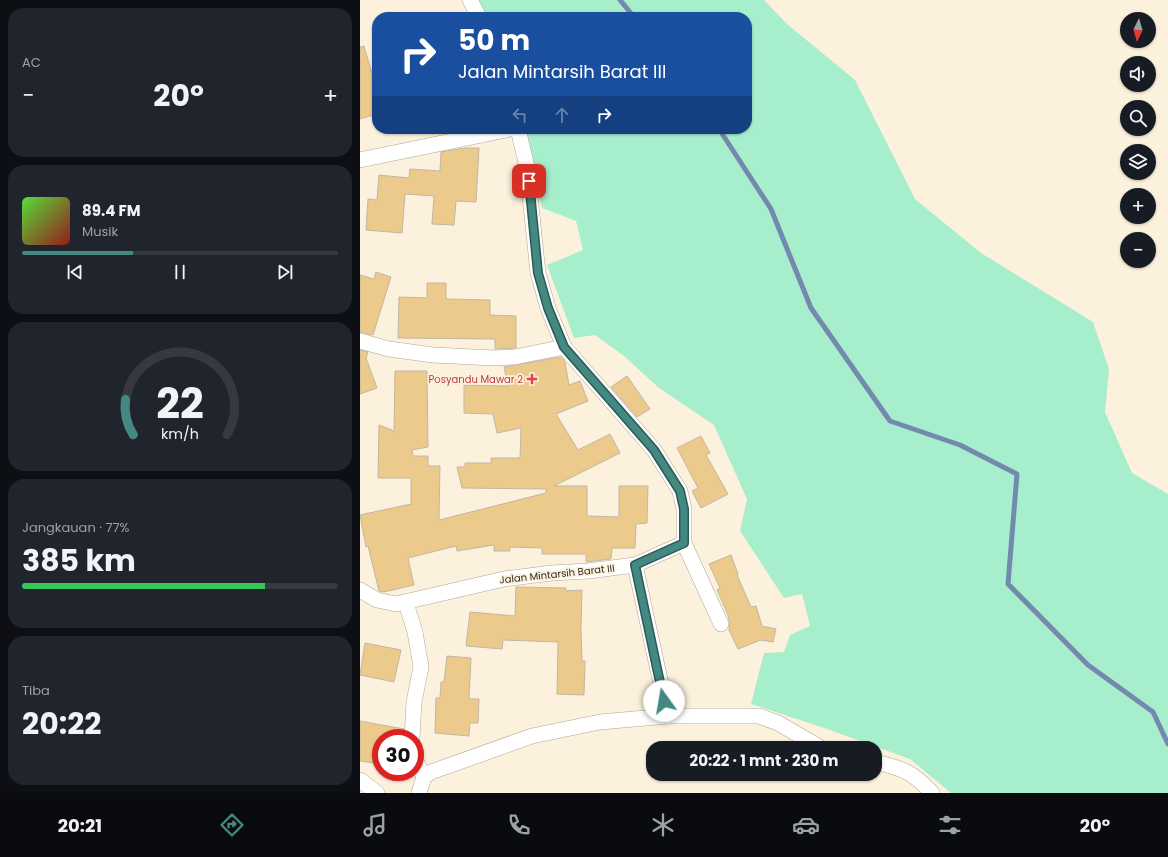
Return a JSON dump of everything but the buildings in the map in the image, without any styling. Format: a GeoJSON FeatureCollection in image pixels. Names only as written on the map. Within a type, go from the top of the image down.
{"type":"FeatureCollection","features":[{"type":"Feature","properties":{"kind":"street"},"geometry":{"type":"LineString","coordinates":[[470,0],[476,12]]}},
{"type":"Feature","properties":{"kind":"street"},"geometry":{"type":"LineString","coordinates":[[360,160],[486,134]]}},
{"type":"Feature","properties":{"kind":"street"},"geometry":{"type":"LineString","coordinates":[[519,134],[527,167],[538,273],[548,308],[564,347],[654,450],[680,491],[684,509],[684,543],[721,624]]}},
{"type":"Feature","properties":{"kind":"street"},"geometry":{"type":"LineString","coordinates":[[360,341],[389,349],[433,355],[494,358],[515,357],[564,347]]}},
{"type":"Feature","properties":{"kind":"street","name":"Jalan Mintarsih Barat III"},"geometry":{"type":"LineString","coordinates":[[360,590],[377,600],[388,604],[406,603],[504,579],[635,565],[684,543]]}},
{"type":"Feature","properties":{"kind":"street"},"geometry":{"type":"LineString","coordinates":[[635,565],[668,716]]}},
{"type":"Feature","properties":{"kind":"street"},"geometry":{"type":"LineString","coordinates":[[406,603],[415,632],[421,667],[413,709],[412,729]]}},
{"type":"Feature","properties":{"kind":"street"},"geometry":{"type":"LineString","coordinates":[[424,777],[431,772],[532,736],[600,722],[668,716],[759,716],[778,723],[809,741]]}},
{"type":"Feature","properties":{"kind":"street"},"geometry":{"type":"LineString","coordinates":[[882,764],[908,771],[922,782],[932,793]]}},
{"type":"Feature","properties":{"kind":"street"},"geometry":{"type":"LineString","coordinates":[[360,780],[377,793]]}},
{"type":"Feature","properties":{"kind":"street"},"geometry":{"type":"LineString","coordinates":[[419,793],[423,781]]}},
{"type":"Feature","properties":{"kind":"green space"},"geometry":{"type":"Polygon","coordinates":[[[477,0],[764,0],[787,24],[855,80],[915,199],[981,253],[1093,322],[1109,369],[1105,412],[1132,473],[1168,494],[1168,793],[951,793],[910,759],[882,749],[882,741],[860,741],[751,704],[764,653],[784,652],[790,635],[810,626],[802,594],[784,598],[740,531],[747,499],[714,425],[659,388],[624,356],[595,335],[574,338],[547,265],[583,250],[576,221],[542,208],[528,146],[523,134],[752,134],[752,12],[483,12],[477,0]]]}},
{"type":"Feature","properties":{"kind":"waterway"},"geometry":{"type":"LineString","coordinates":[[620,0],[630,12]]}},
{"type":"Feature","properties":{"kind":"waterway"},"geometry":{"type":"LineString","coordinates":[[722,134],[771,209],[811,308],[890,421],[960,445],[1017,474],[1008,584],[1088,665],[1153,712],[1168,744]]}},
{"type":"Feature","properties":{"kind":"place","name":"Posyandu Mawar 2"},"geometry":{"type":"Point","coordinates":[532,379]}},
{"type":"Feature","properties":{"kind":"route"},"geometry":{"type":"LineString","coordinates":[[529,181],[538,273],[548,308],[564,347],[654,450],[680,491],[685,520],[684,543],[635,565],[664,701]]}}]}
